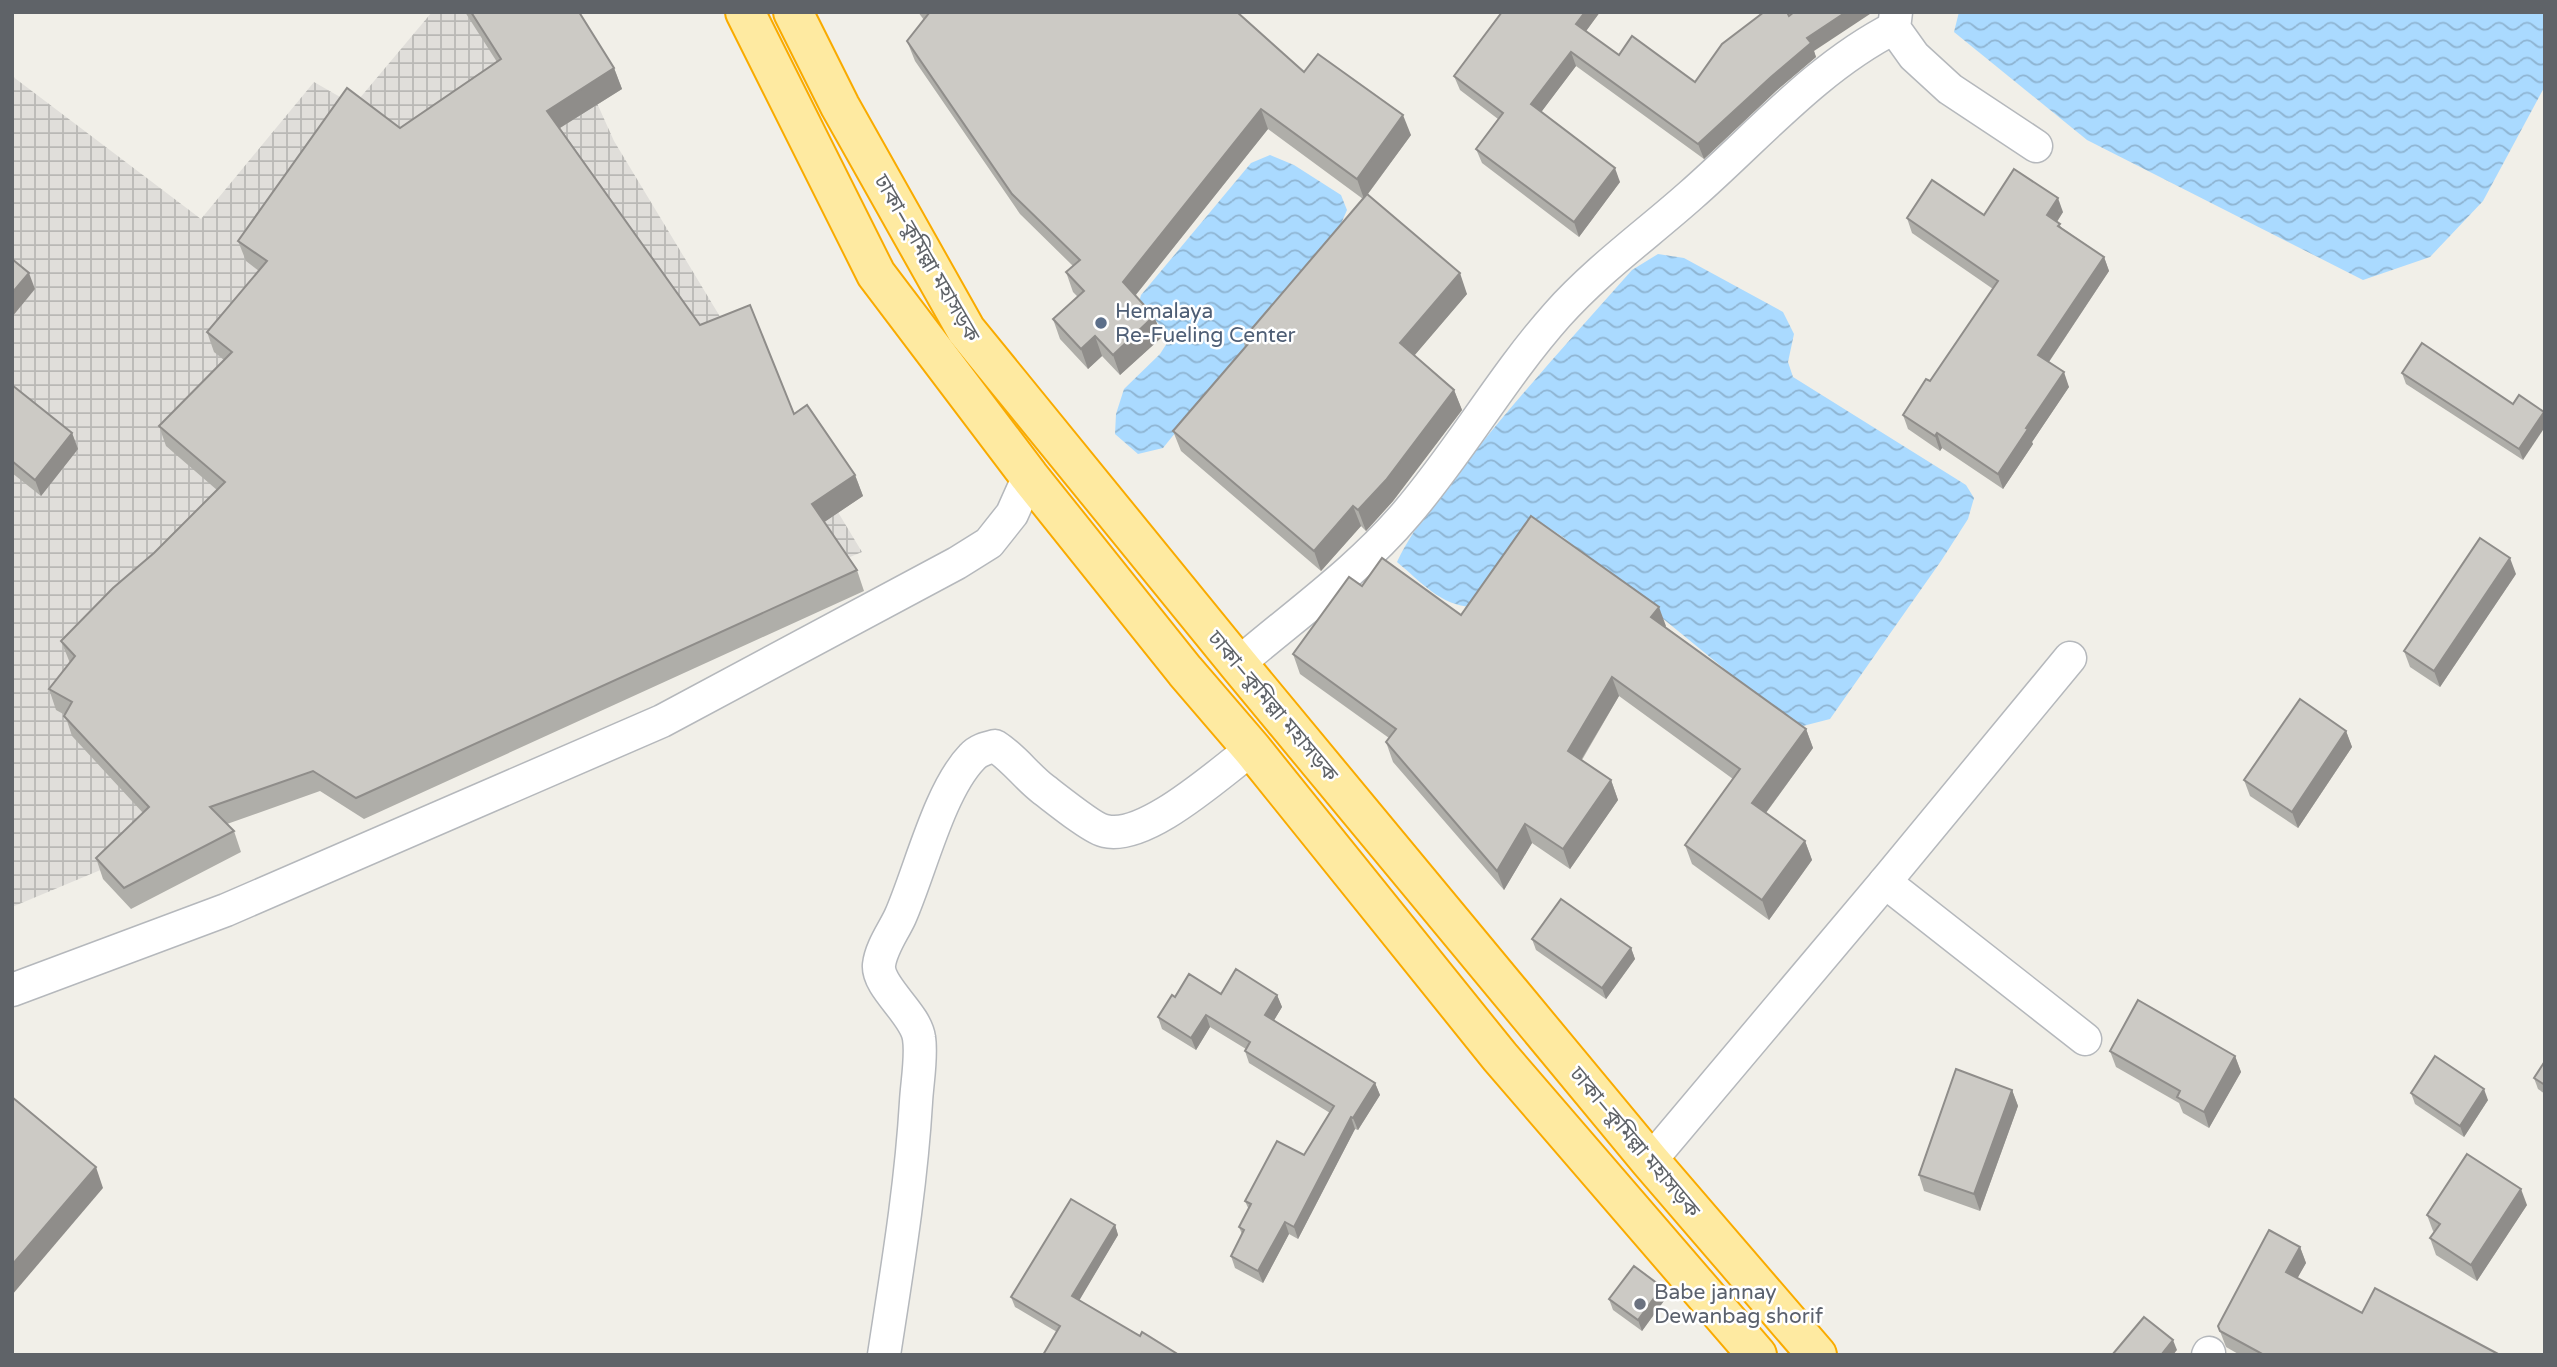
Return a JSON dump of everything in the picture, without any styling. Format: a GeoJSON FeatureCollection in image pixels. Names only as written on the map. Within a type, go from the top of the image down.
{"type":"FeatureCollection","features":[{"type":"Feature","properties":{"kind":"highway","name":"ঢাকা–কুমিল্লা মহাসড়ক"},"geometry":{"type":"LineString","coordinates":[[745,12],[876,274],[1029,476],[1185,671],[1252,749],[1500,1057],[1757,1355]]}},
{"type":"Feature","properties":{"kind":"highway","name":"ঢাকা–কুমিল্লা মহাসড়ক"},"geometry":{"type":"LineString","coordinates":[[793,12],[840,106],[966,330],[1238,664],[1650,1161],[1817,1355]]}},
{"type":"Feature","properties":{"kind":"street"},"geometry":{"type":"LineString","coordinates":[[1238,664],[1320,597],[1406,514],[1447,464],[1524,354],[1558,314],[1600,273],[1829,71],[1895,20],[1914,56],[1950,89],[2036,146]]}},
{"type":"Feature","properties":{"kind":"street"},"geometry":{"type":"LineString","coordinates":[[12,990],[226,909],[662,721],[957,564],[989,543],[1012,514],[1029,476]]}},
{"type":"Feature","properties":{"kind":"street"},"geometry":{"type":"LineString","coordinates":[[1650,1161],[2070,658]]}},
{"type":"Feature","properties":{"kind":"street"},"geometry":{"type":"LineString","coordinates":[[884,1355],[912,1167],[919,1037],[899,1001],[883,983],[879,968],[882,953],[901,916],[945,801],[957,778],[972,757],[984,748],[995,746],[1005,752],[1041,787],[1104,831],[1130,831],[1163,816],[1252,749]]}},
{"type":"Feature","properties":{"kind":"street"},"geometry":{"type":"LineString","coordinates":[[1885,882],[2085,1039]]}},
{"type":"Feature","properties":{"kind":"shaded area"},"geometry":{"type":"Polygon","coordinates":[[[432,12],[556,12],[614,141],[862,552],[12,907],[12,76],[201,219],[314,82],[354,105],[432,12]]]}},
{"type":"Feature","properties":{"kind":"water"},"geometry":{"type":"Polygon","coordinates":[[[1959,12],[2545,12],[2545,86],[2483,201],[2430,257],[2363,280],[2087,140],[1954,32],[1959,12]]]}},
{"type":"Feature","properties":{"kind":"water"},"geometry":{"type":"Polygon","coordinates":[[[1270,155],[1294,165],[1341,195],[1347,210],[1337,233],[1163,448],[1138,454],[1115,434],[1116,414],[1124,389],[1160,354],[1169,340],[1165,331],[1139,302],[1141,295],[1251,163],[1270,155]]]}},
{"type":"Feature","properties":{"kind":"water"},"geometry":{"type":"Polygon","coordinates":[[[1658,254],[1684,258],[1783,312],[1794,334],[1788,362],[1793,377],[1966,485],[1974,498],[1968,519],[1941,561],[1830,719],[1799,727],[1782,716],[1546,526],[1529,527],[1472,607],[1461,606],[1441,597],[1397,562],[1428,512],[1546,366],[1632,270],[1658,254]]]}},
{"type":"Feature","properties":{"kind":"building"},"geometry":{"type":"Polygon","coordinates":[[[471,12],[579,12],[614,68],[547,111],[700,325],[750,305],[794,414],[807,405],[855,475],[812,504],[857,570],[356,798],[313,771],[210,807],[234,831],[124,888],[96,858],[149,807],[64,716],[72,702],[49,689],[75,656],[61,641],[225,482],[159,426],[232,352],[207,332],[267,261],[238,241],[347,88],[400,128],[501,59],[471,12]]]}},
{"type":"Feature","properties":{"kind":"building"},"geometry":{"type":"Polygon","coordinates":[[[928,12],[1237,12],[1304,72],[1318,54],[1403,115],[1357,179],[1261,109],[1123,282],[1154,316],[1113,355],[1095,336],[1081,349],[1053,319],[1084,291],[1066,272],[1080,260],[1012,194],[907,41],[928,12]]]}},
{"type":"Feature","properties":{"kind":"building"},"geometry":{"type":"Polygon","coordinates":[[[1502,12],[1585,12],[1576,24],[1619,55],[1632,36],[1695,82],[1722,44],[1764,12],[1787,12],[1789,16],[1794,12],[1846,12],[1807,38],[1811,43],[1698,144],[1571,52],[1531,104],[1615,168],[1574,222],[1476,149],[1503,113],[1454,76],[1502,12]]]}},
{"type":"Feature","properties":{"kind":"building"},"geometry":{"type":"Polygon","coordinates":[[[2014,169],[2058,198],[2047,215],[2060,224],[2058,226],[2104,257],[2038,355],[2064,372],[1998,474],[1937,433],[1935,436],[1903,415],[1926,379],[1930,381],[1998,281],[1907,218],[1932,180],[1984,215],[2014,169]]]}},
{"type":"Feature","properties":{"kind":"building"},"geometry":{"type":"Polygon","coordinates":[[[1367,194],[1460,273],[1400,343],[1454,390],[1386,480],[1358,510],[1353,506],[1314,551],[1173,431],[1248,344],[1243,339],[1367,194]]]}},
{"type":"Feature","properties":{"kind":"building"},"geometry":{"type":"Polygon","coordinates":[[[12,259],[29,273],[12,293],[12,259]]]}},
{"type":"Feature","properties":{"kind":"building"},"geometry":{"type":"Polygon","coordinates":[[[2422,343],[2513,404],[2519,395],[2544,412],[2519,449],[2402,373],[2422,343]]]}},
{"type":"Feature","properties":{"kind":"building"},"geometry":{"type":"Polygon","coordinates":[[[12,385],[72,433],[35,480],[12,461],[12,385]]]}},
{"type":"Feature","properties":{"kind":"building"},"geometry":{"type":"Polygon","coordinates":[[[1531,516],[1659,607],[1651,617],[1806,729],[1752,803],[1805,841],[1762,900],[1685,845],[1740,769],[1612,677],[1568,751],[1611,780],[1563,849],[1525,824],[1497,871],[1386,742],[1396,729],[1293,654],[1349,577],[1362,586],[1382,558],[1461,615],[1531,516]]]}},
{"type":"Feature","properties":{"kind":"building"},"geometry":{"type":"Polygon","coordinates":[[[2480,538],[2510,558],[2434,671],[2404,651],[2480,538]]]}},
{"type":"Feature","properties":{"kind":"building"},"geometry":{"type":"Polygon","coordinates":[[[2300,699],[2346,731],[2292,812],[2244,780],[2300,699]]]}},
{"type":"Feature","properties":{"kind":"building"},"geometry":{"type":"Polygon","coordinates":[[[1561,899],[1631,948],[1602,988],[1532,939],[1561,899]]]}},
{"type":"Feature","properties":{"kind":"building"},"geometry":{"type":"Polygon","coordinates":[[[1236,969],[1277,995],[1265,1015],[1375,1083],[1353,1118],[1351,1117],[1294,1227],[1285,1222],[1258,1271],[1231,1256],[1244,1230],[1239,1227],[1251,1204],[1245,1201],[1277,1141],[1304,1155],[1334,1106],[1245,1051],[1250,1042],[1206,1015],[1191,1038],[1158,1017],[1189,974],[1221,994],[1236,969]]]}},
{"type":"Feature","properties":{"kind":"building"},"geometry":{"type":"Polygon","coordinates":[[[2138,1000],[2235,1056],[2204,1112],[2177,1097],[2180,1091],[2110,1051],[2138,1000]]]}},
{"type":"Feature","properties":{"kind":"building"},"geometry":{"type":"Polygon","coordinates":[[[2435,1056],[2484,1089],[2460,1126],[2411,1093],[2435,1056]]]}},
{"type":"Feature","properties":{"kind":"building"},"geometry":{"type":"Polygon","coordinates":[[[2545,1061],[2545,1085],[2534,1078],[2545,1061]]]}},
{"type":"Feature","properties":{"kind":"building"},"geometry":{"type":"Polygon","coordinates":[[[1956,1069],[2012,1090],[1974,1194],[1919,1175],[1956,1069]]]}},
{"type":"Feature","properties":{"kind":"building"},"geometry":{"type":"Polygon","coordinates":[[[12,1097],[96,1167],[12,1265],[12,1097]]]}},
{"type":"Feature","properties":{"kind":"building"},"geometry":{"type":"Polygon","coordinates":[[[2467,1154],[2521,1189],[2471,1265],[2430,1238],[2440,1224],[2427,1215],[2467,1154]]]}},
{"type":"Feature","properties":{"kind":"building"},"geometry":{"type":"Polygon","coordinates":[[[1071,1199],[1115,1225],[1072,1296],[1140,1336],[1142,1332],[1179,1355],[1043,1355],[1060,1326],[1011,1297],[1071,1199]]]}},
{"type":"Feature","properties":{"kind":"building"},"geometry":{"type":"Polygon","coordinates":[[[2269,1230],[2300,1247],[2286,1272],[2362,1313],[2375,1288],[2500,1355],[2264,1355],[2220,1331],[2218,1326],[2269,1230]]]}},
{"type":"Feature","properties":{"kind":"building","name":"Babe jannay Dewanbag shorif"},"geometry":{"type":"Polygon","coordinates":[[[1634,1266],[1662,1287],[1638,1320],[1609,1299],[1634,1266]]]}},
{"type":"Feature","properties":{"kind":"building"},"geometry":{"type":"Polygon","coordinates":[[[2144,1317],[2173,1340],[2161,1355],[2112,1355],[2144,1317]]]}},
{"type":"Feature","properties":{"kind":"place","name":"Hemalaya Re-Fueling Center"},"geometry":{"type":"Point","coordinates":[1101,323]}},
{"type":"Feature","properties":{"kind":"place","name":"Babe jannay Dewanbag shorif"},"geometry":{"type":"Point","coordinates":[1640,1304]}}]}
